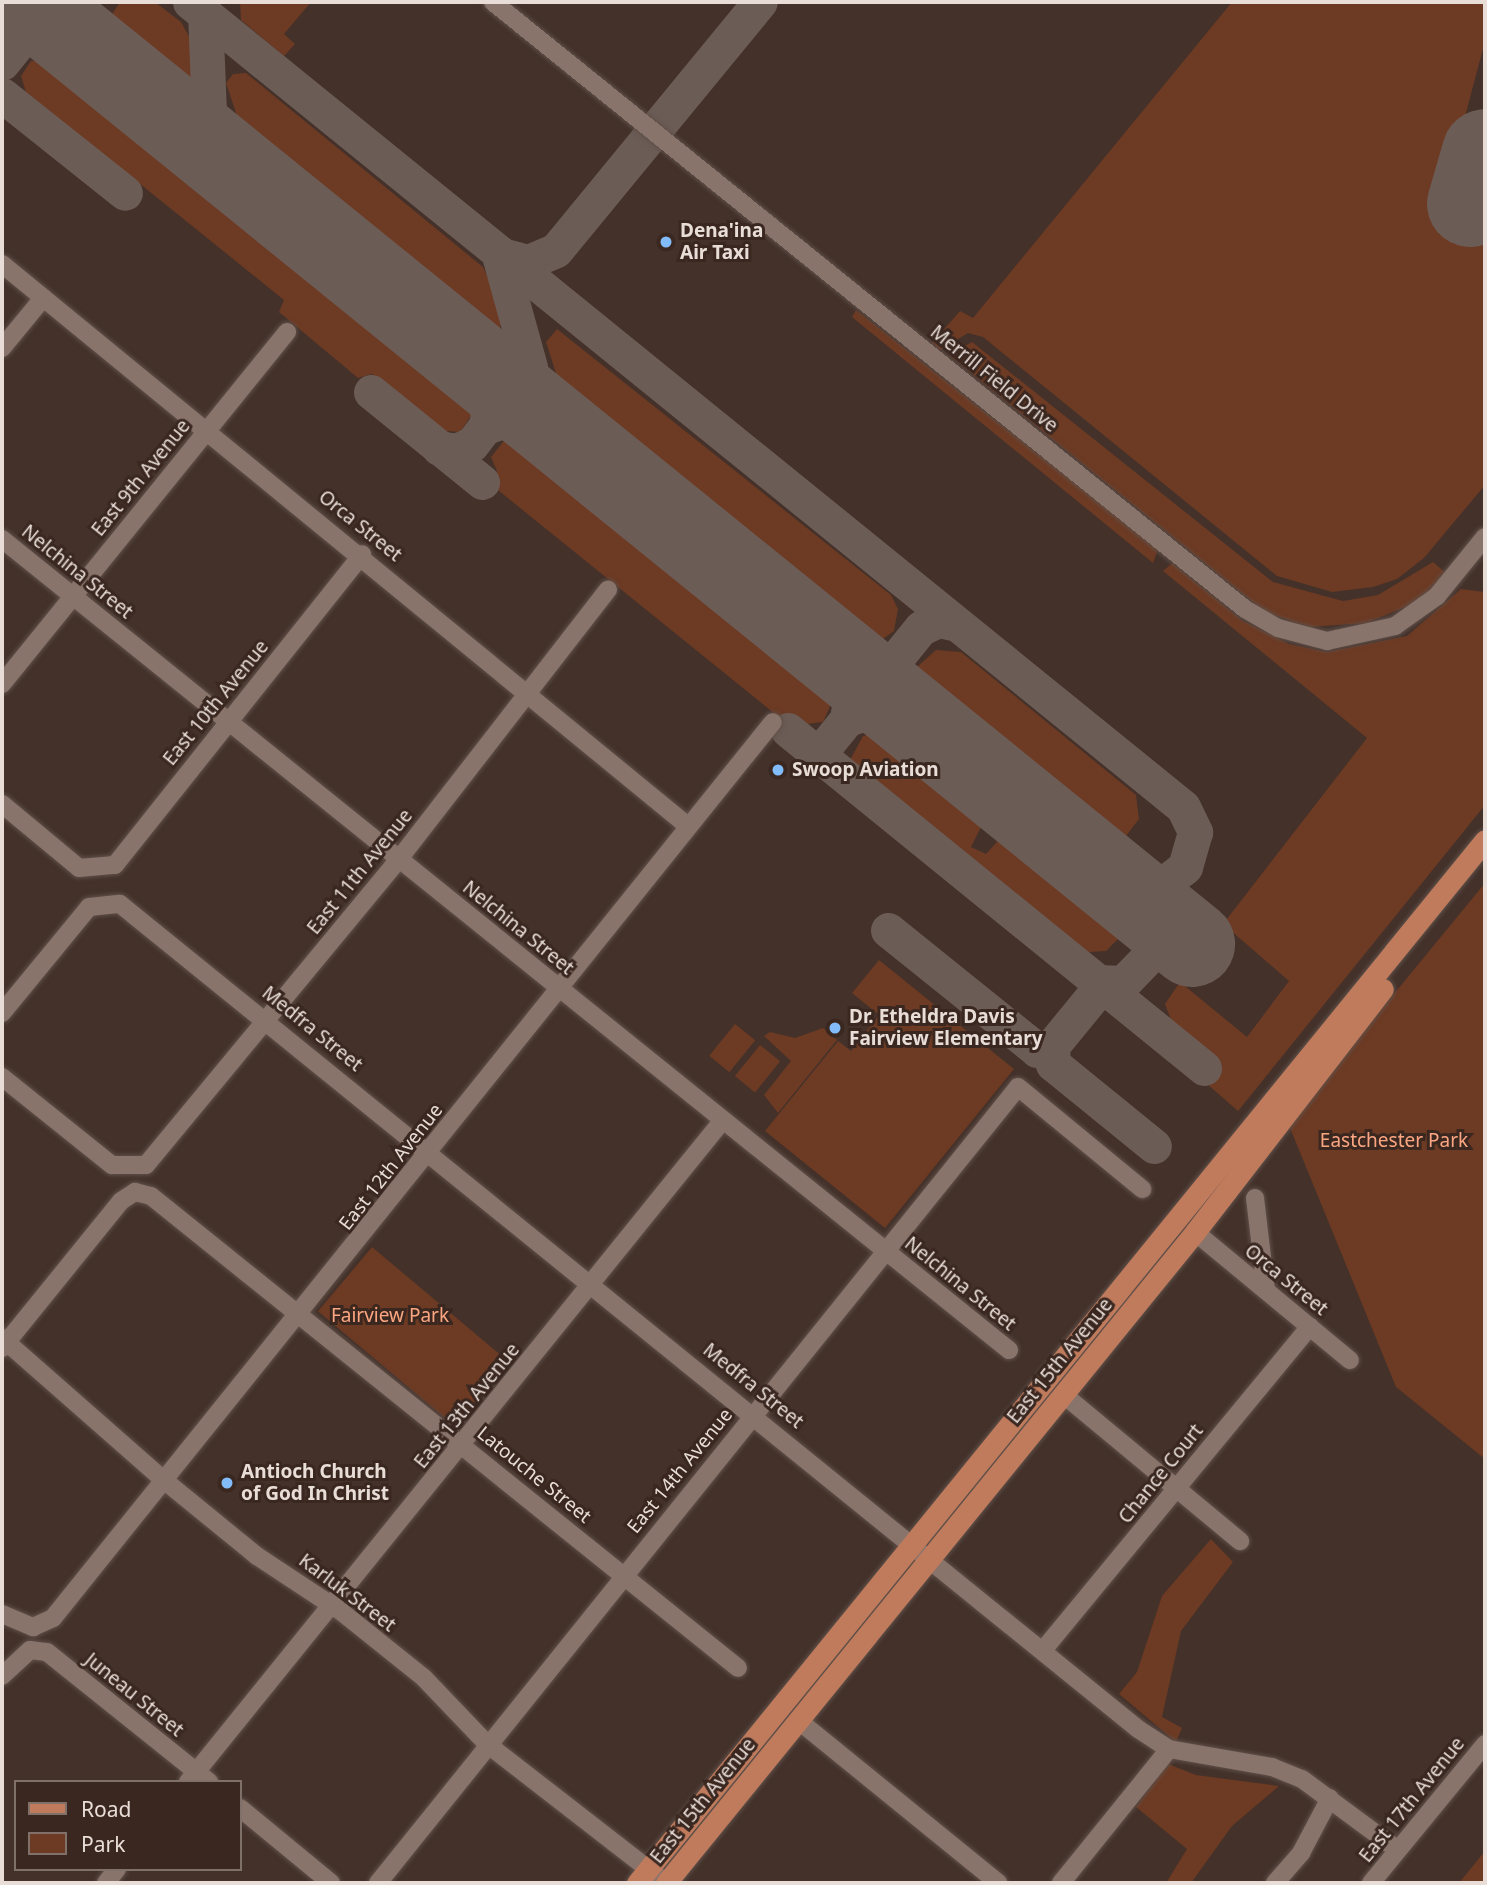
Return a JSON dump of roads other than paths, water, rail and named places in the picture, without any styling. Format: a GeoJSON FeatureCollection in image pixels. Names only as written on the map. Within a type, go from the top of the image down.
{"type":"FeatureCollection","features":[{"type":"Feature","properties":{"kind":"main road","name":"East 15th Avenue"},"geometry":{"type":"LineString","coordinates":[[642,1876],[1485,840]]}},
{"type":"Feature","properties":{"kind":"main road","name":"East 15th Avenue"},"geometry":{"type":"LineString","coordinates":[[666,1883],[1195,1232],[1485,863]]}},
{"type":"Feature","properties":{"kind":"street","name":"Merrill Field Drive"},"geometry":{"type":"LineString","coordinates":[[493,2],[1245,609],[1278,628],[1327,641],[1395,626],[1437,596],[1485,537]]}},
{"type":"Feature","properties":{"kind":"street","name":"Orca Street"},"geometry":{"type":"LineString","coordinates":[[2,264],[362,554],[688,826]]}},
{"type":"Feature","properties":{"kind":"street"},"geometry":{"type":"LineString","coordinates":[[2,348],[43,298]]}},
{"type":"Feature","properties":{"kind":"street","name":"East 9th Avenue"},"geometry":{"type":"LineString","coordinates":[[2,684],[287,332]]}},
{"type":"Feature","properties":{"kind":"street","name":"Nelchina Street"},"geometry":{"type":"LineString","coordinates":[[2,538],[1009,1350]]}},
{"type":"Feature","properties":{"kind":"street","name":"East 10th Avenue"},"geometry":{"type":"LineString","coordinates":[[2,804],[79,868],[97,871],[114,865],[362,554]]}},
{"type":"Feature","properties":{"kind":"street","name":"East 11th Avenue"},"geometry":{"type":"LineString","coordinates":[[2,1077],[112,1165],[133,1169],[155,1156],[399,859],[608,590]]}},
{"type":"Feature","properties":{"kind":"street","name":"East 12th Avenue"},"geometry":{"type":"LineString","coordinates":[[2,1614],[33,1627],[53,1618],[302,1315],[559,988],[773,722]]}},
{"type":"Feature","properties":{"kind":"street","name":"Medfra Street"},"geometry":{"type":"LineString","coordinates":[[2,1013],[89,907],[107,901],[132,911],[593,1281],[753,1414],[1168,1749],[1272,1767],[1330,1798],[1398,1850]]}},
{"type":"Feature","properties":{"kind":"street","name":"East 14th Avenue"},"geometry":{"type":"LineString","coordinates":[[378,1883],[623,1574],[1018,1087],[1142,1189]]}},
{"type":"Feature","properties":{"kind":"street","name":"East 13th Avenue"},"geometry":{"type":"LineString","coordinates":[[197,1778],[723,1120]]}},
{"type":"Feature","properties":{"kind":"street","name":"Latouche Street"},"geometry":{"type":"LineString","coordinates":[[3,1343],[135,1192],[151,1196],[463,1444],[738,1668]]}},
{"type":"Feature","properties":{"kind":"street"},"geometry":{"type":"LineString","coordinates":[[1255,1198],[1266,1290]]}},
{"type":"Feature","properties":{"kind":"street","name":"Orca Street"},"geometry":{"type":"LineString","coordinates":[[1195,1232],[1350,1360]]}},
{"type":"Feature","properties":{"kind":"street","name":"Chance Court"},"geometry":{"type":"LineString","coordinates":[[1044,1649],[1310,1326]]}},
{"type":"Feature","properties":{"kind":"street","name":"Karluk Street"},"geometry":{"type":"LineString","coordinates":[[3,1343],[257,1556],[333,1605],[424,1678],[487,1744],[642,1876],[666,1883]]}},
{"type":"Feature","properties":{"kind":"street"},"geometry":{"type":"LineString","coordinates":[[1064,1395],[1240,1542]]}},
{"type":"Feature","properties":{"kind":"street","name":"Juneau Street"},"geometry":{"type":"LineString","coordinates":[[2,1676],[30,1650],[47,1652],[197,1778]]}},
{"type":"Feature","properties":{"kind":"street"},"geometry":{"type":"LineString","coordinates":[[799,1721],[998,1883]]}},
{"type":"Feature","properties":{"kind":"street","name":"East 17th Avenue"},"geometry":{"type":"LineString","coordinates":[[1371,1883],[1485,1744]]}},
{"type":"Feature","properties":{"kind":"street"},"geometry":{"type":"LineString","coordinates":[[1061,1883],[1168,1749]]}},
{"type":"Feature","properties":{"kind":"street"},"geometry":{"type":"LineString","coordinates":[[1275,1883],[1301,1853],[1330,1798]]}},
{"type":"Feature","properties":{"kind":"street"},"geometry":{"type":"LineString","coordinates":[[242,1810],[331,1883]]}},
{"type":"Feature","properties":{"kind":"place","name":"Dena'ina Air Taxi"},"geometry":{"type":"Point","coordinates":[666,242]}},
{"type":"Feature","properties":{"kind":"place","name":"Swoop Aviation"},"geometry":{"type":"Point","coordinates":[778,770]}},
{"type":"Feature","properties":{"kind":"place","name":"Dr. Etheldra Davis Fairview Elementary"},"geometry":{"type":"Point","coordinates":[835,1028]}},
{"type":"Feature","properties":{"kind":"place","name":"Antioch Church of God In Christ"},"geometry":{"type":"Point","coordinates":[227,1483]}},
{"type":"Feature","properties":{"kind":"park label","name":"Eastchester Park"},"geometry":{"type":"Point","coordinates":[1394,1141]}},
{"type":"Feature","properties":{"kind":"park label","name":"Fairview Park"},"geometry":{"type":"Point","coordinates":[390,1316]}}]}
